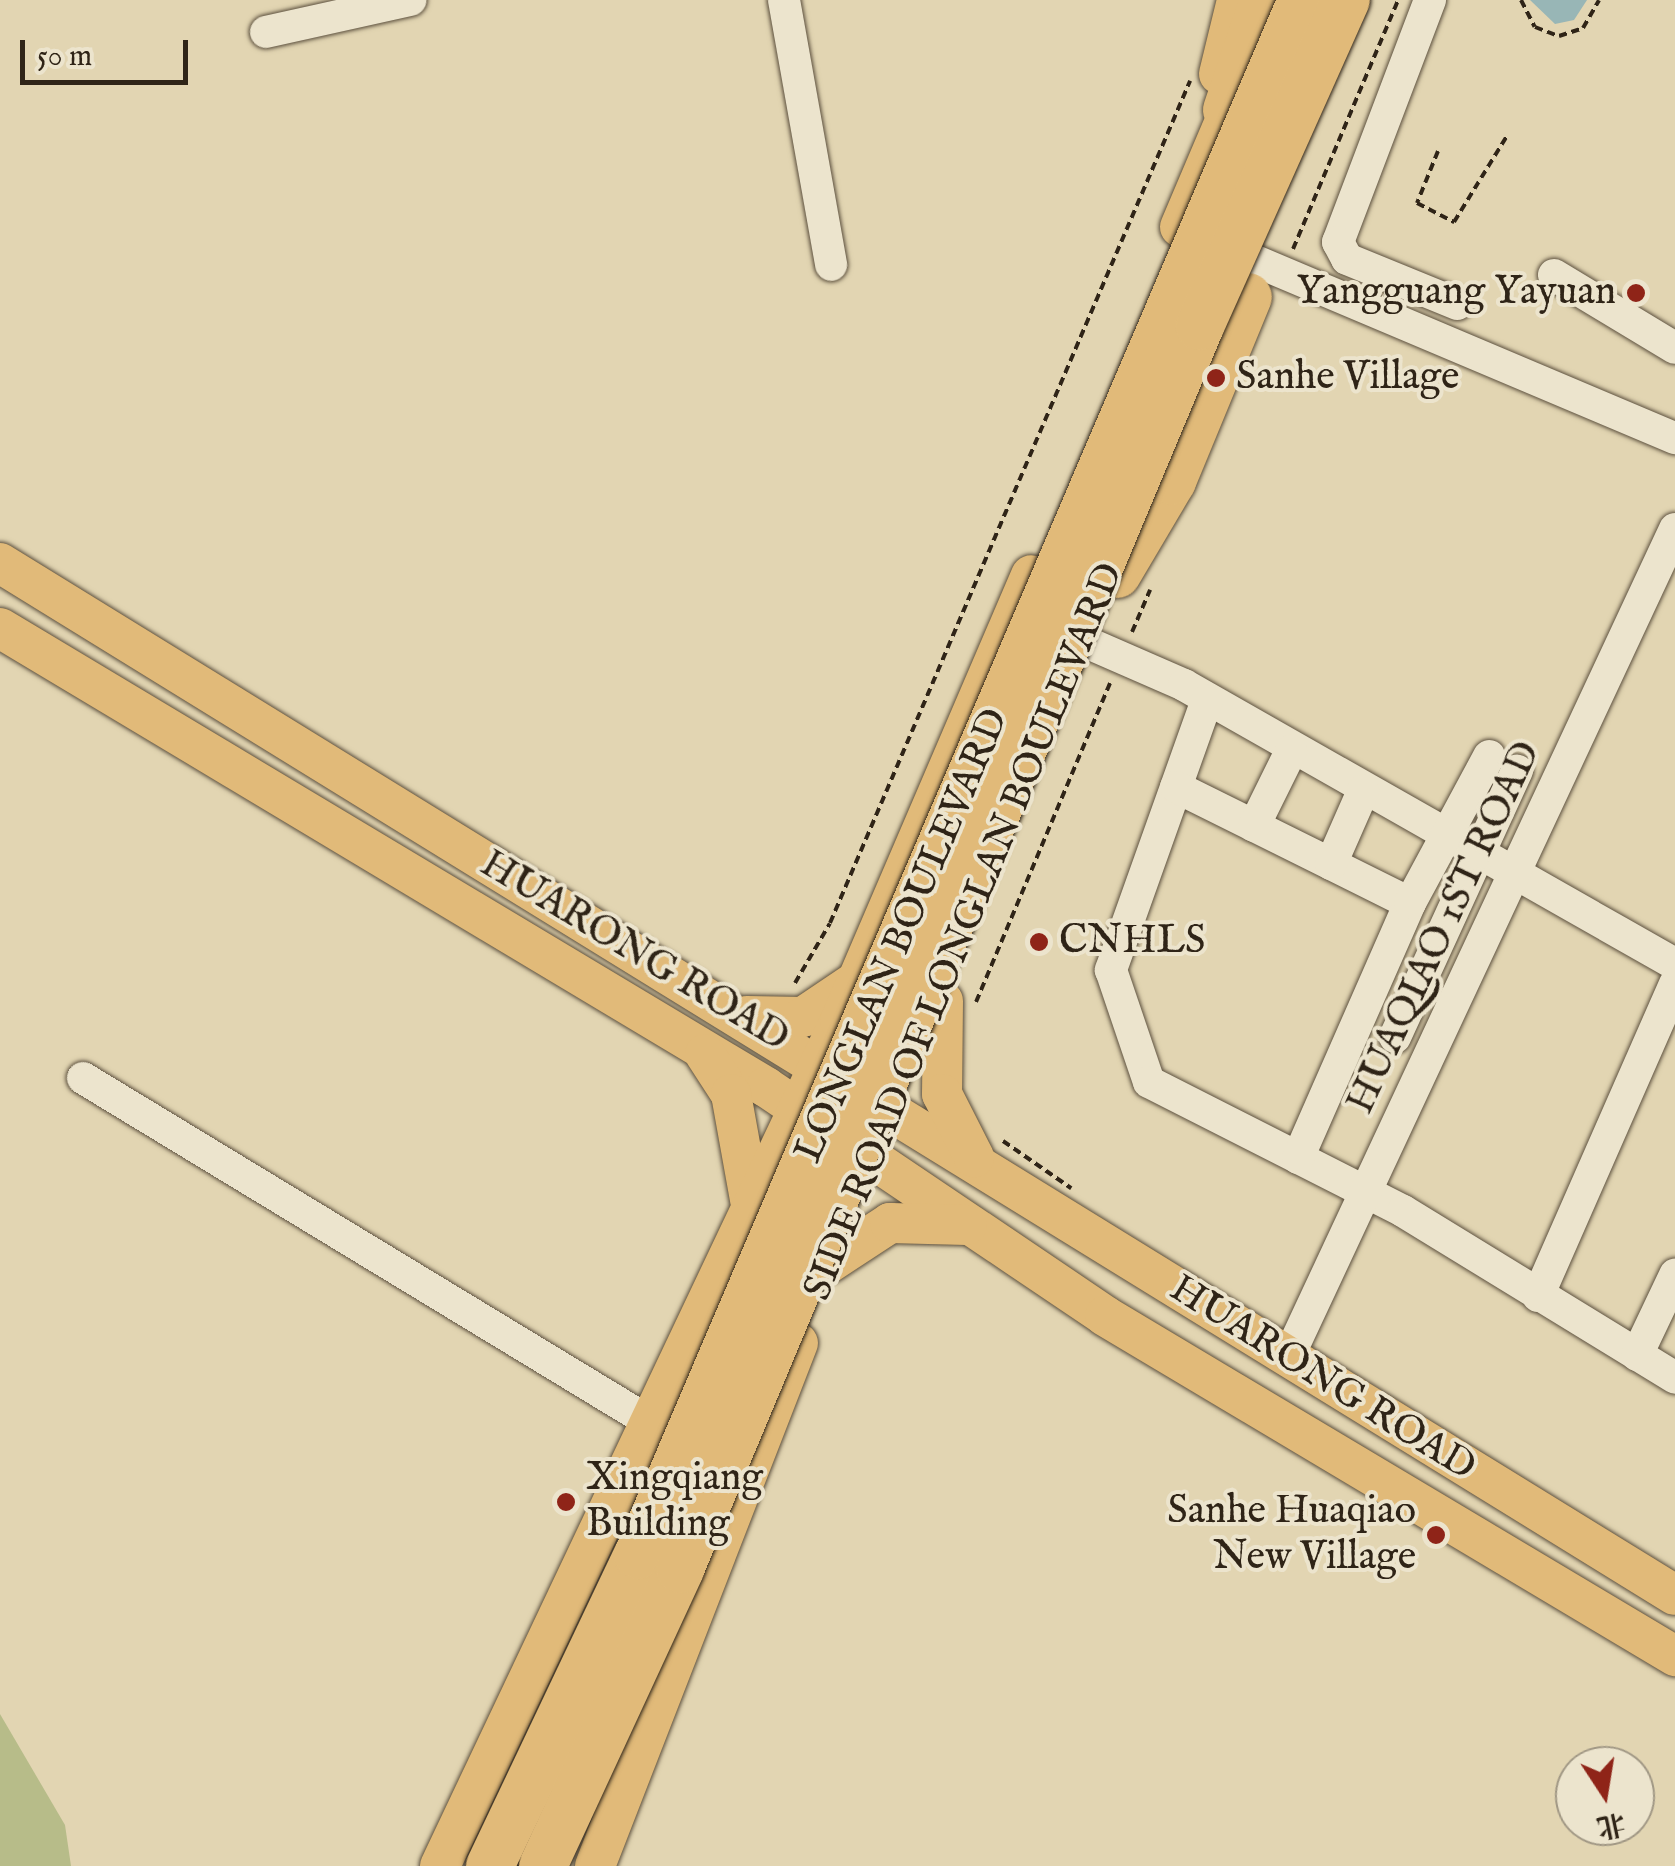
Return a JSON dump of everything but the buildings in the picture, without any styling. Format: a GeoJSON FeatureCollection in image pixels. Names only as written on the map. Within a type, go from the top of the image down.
{"type":"FeatureCollection","features":[{"type":"Feature","properties":{"kind":"highway"},"geometry":{"type":"LineString","coordinates":[[1227,110],[1264,0]]}},
{"type":"Feature","properties":{"kind":"highway","name":"LONGLAN BOULEVARD"},"geometry":{"type":"LineString","coordinates":[[490,1866],[638,1556],[1302,0]]}},
{"type":"Feature","properties":{"kind":"highway","name":"LONGLAN BOULEVARD"},"geometry":{"type":"LineString","coordinates":[[543,1866],[680,1569],[1200,326],[1342,0]]}},
{"type":"Feature","properties":{"kind":"highway"},"geometry":{"type":"LineString","coordinates":[[1117,574],[1172,482],[1231,264],[1376,0]]}},
{"type":"Feature","properties":{"kind":"main road"},"geometry":{"type":"LineString","coordinates":[[1231,264],[1187,210],[1237,0]]}},
{"type":"Feature","properties":{"kind":"main road","name":"SIDE ROAD OF LONGLAN BOULEVARD"},"geometry":{"type":"LineString","coordinates":[[440,1866],[732,1251],[794,1105],[856,982],[1168,257],[1227,110],[1284,0]]}},
{"type":"Feature","properties":{"kind":"main road"},"geometry":{"type":"LineString","coordinates":[[1231,264],[1342,0]]}},
{"type":"Feature","properties":{"kind":"main road"},"geometry":{"type":"LineString","coordinates":[[1168,257],[1231,264]]}},
{"type":"Feature","properties":{"kind":"main road","name":"HUARONG ROAD"},"geometry":{"type":"LineString","coordinates":[[0,563],[895,1113],[986,1150],[1287,1360],[1675,1595]]}},
{"type":"Feature","properties":{"kind":"main road","name":"SIDE ROAD OF LONGLAN BOULEVARD"},"geometry":{"type":"LineString","coordinates":[[596,1866],[822,1279],[895,1113],[948,1014],[1117,574]]}},
{"type":"Feature","properties":{"kind":"main road","name":"HUARONG ROAD"},"geometry":{"type":"LineString","coordinates":[[0,628],[794,1105],[1105,1316],[1675,1656]]}},
{"type":"Feature","properties":{"kind":"main road"},"geometry":{"type":"LineString","coordinates":[[737,1014],[804,1017],[856,982],[884,1026],[948,1014],[942,1094],[986,1150]]}},
{"type":"Feature","properties":{"kind":"main road"},"geometry":{"type":"LineString","coordinates":[[698,1048],[731,1094],[750,1206]]}},
{"type":"Feature","properties":{"kind":"main road"},"geometry":{"type":"LineString","coordinates":[[732,1251],[754,1234],[788,1234],[814,1258],[822,1279],[890,1223],[973,1227]]}},
{"type":"Feature","properties":{"kind":"street"},"geometry":{"type":"LineString","coordinates":[[266,32],[410,0]]}},
{"type":"Feature","properties":{"kind":"street"},"geometry":{"type":"LineString","coordinates":[[784,0],[831,265]]}},
{"type":"Feature","properties":{"kind":"street"},"geometry":{"type":"LineString","coordinates":[[1430,0],[1338,242],[1347,259],[1458,304]]}},
{"type":"Feature","properties":{"kind":"street"},"geometry":{"type":"LineString","coordinates":[[1231,264],[1675,438]]}},
{"type":"Feature","properties":{"kind":"street"},"geometry":{"type":"LineString","coordinates":[[1554,275],[1675,348]]}},
{"type":"Feature","properties":{"kind":"street","name":"HUAQIAO 1ST ROAD"},"geometry":{"type":"LineString","coordinates":[[1287,1360],[1520,872],[1675,529]]}},
{"type":"Feature","properties":{"kind":"street"},"geometry":{"type":"LineString","coordinates":[[1088,643],[1208,700],[1363,792],[1520,872],[1675,964]]}},
{"type":"Feature","properties":{"kind":"street"},"geometry":{"type":"LineString","coordinates":[[1208,700],[1117,950],[1113,989],[1149,1082],[1369,1195],[1675,1378]]}},
{"type":"Feature","properties":{"kind":"street"},"geometry":{"type":"LineString","coordinates":[[1254,826],[1291,751]]}},
{"type":"Feature","properties":{"kind":"street"},"geometry":{"type":"LineString","coordinates":[[1394,1037],[1460,844],[1503,764]]}},
{"type":"Feature","properties":{"kind":"street"},"geometry":{"type":"LineString","coordinates":[[1176,787],[1410,903]]}},
{"type":"Feature","properties":{"kind":"street"},"geometry":{"type":"LineString","coordinates":[[1331,864],[1363,792]]}},
{"type":"Feature","properties":{"kind":"street"},"geometry":{"type":"LineString","coordinates":[[1298,1158],[1410,903],[1460,844]]}},
{"type":"Feature","properties":{"kind":"street"},"geometry":{"type":"LineString","coordinates":[[1538,1296],[1675,984]]}},
{"type":"Feature","properties":{"kind":"street"},"geometry":{"type":"LineString","coordinates":[[1358,1020],[1434,1054]]}},
{"type":"Feature","properties":{"kind":"street"},"geometry":{"type":"LineString","coordinates":[[83,1078],[650,1422]]}},
{"type":"Feature","properties":{"kind":"street"},"geometry":{"type":"LineString","coordinates":[[1637,1355],[1675,1275]]}},
{"type":"Feature","properties":{"kind":"path"},"geometry":{"type":"LineString","coordinates":[[1521,0],[1535,27],[1559,36],[1584,28],[1599,0]]}},
{"type":"Feature","properties":{"kind":"path"},"geometry":{"type":"LineString","coordinates":[[786,990],[830,922],[1196,60]]}},
{"type":"Feature","properties":{"kind":"path"},"geometry":{"type":"LineString","coordinates":[[1438,151],[1417,203],[1454,222],[1507,136]]}},
{"type":"Feature","properties":{"kind":"path"},"geometry":{"type":"LineString","coordinates":[[948,1014],[1112,679]]}},
{"type":"Feature","properties":{"kind":"path"},"geometry":{"type":"LineString","coordinates":[[986,1150],[1067,1177]]}},
{"type":"Feature","properties":{"kind":"green space"},"geometry":{"type":"Polygon","coordinates":[[[0,1714],[65,1825],[71,1866],[0,1866],[0,1714]]]}},
{"type":"Feature","properties":{"kind":"water"},"geometry":{"type":"Polygon","coordinates":[[[1530,0],[1587,0],[1574,20],[1555,24],[1530,0]]]}},
{"type":"Feature","properties":{"kind":"place","name":"Yangguang Yayuan"},"geometry":{"type":"Point","coordinates":[1636,293]}},
{"type":"Feature","properties":{"kind":"place","name":"Sanhe Village"},"geometry":{"type":"Point","coordinates":[1216,378]}},
{"type":"Feature","properties":{"kind":"place","name":"CNHLS"},"geometry":{"type":"Point","coordinates":[1039,942]}},
{"type":"Feature","properties":{"kind":"place","name":"Xingqiang Building"},"geometry":{"type":"Point","coordinates":[566,1502]}},
{"type":"Feature","properties":{"kind":"place","name":"Sanhe Huaqiao New Village"},"geometry":{"type":"Point","coordinates":[1436,1535]}}]}
